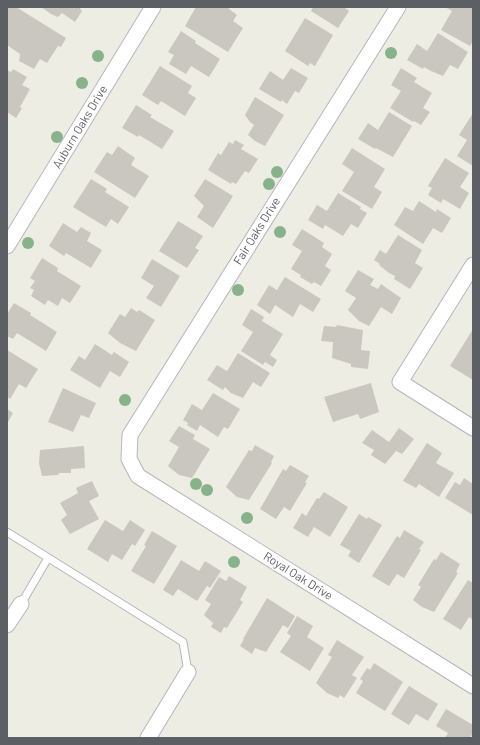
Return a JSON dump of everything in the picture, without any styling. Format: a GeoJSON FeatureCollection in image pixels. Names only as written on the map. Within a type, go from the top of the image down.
{"type":"FeatureCollection","features":[{"type":"Feature","properties":{"kind":"street","name":"Auburn Oaks Drive"},"geometry":{"type":"LineString","coordinates":[[7,246],[153,7]]}},
{"type":"Feature","properties":{"kind":"street","name":"Fair Oaks Drive"},"geometry":{"type":"LineString","coordinates":[[129,460],[130,435],[398,7]]}},
{"type":"Feature","properties":{"kind":"street"},"geometry":{"type":"LineString","coordinates":[[473,265],[400,382],[473,428]]}},
{"type":"Feature","properties":{"kind":"street","name":"Royal Oak Drive"},"geometry":{"type":"LineString","coordinates":[[129,460],[138,476],[473,686]]}},
{"type":"Feature","properties":{"kind":"street"},"geometry":{"type":"LineString","coordinates":[[7,625],[20,604]]}},
{"type":"Feature","properties":{"kind":"street"},"geometry":{"type":"LineString","coordinates":[[148,738],[188,672]]}},
{"type":"Feature","properties":{"kind":"lane"},"geometry":{"type":"LineString","coordinates":[[7,532],[183,642],[188,672]]}},
{"type":"Feature","properties":{"kind":"lane"},"geometry":{"type":"LineString","coordinates":[[20,604],[48,558]]}},
{"type":"Feature","properties":{"kind":"building"},"geometry":{"type":"Polygon","coordinates":[[[7,7],[16,7],[66,38],[61,47],[58,46],[47,63],[40,59],[34,69],[19,61],[20,54],[7,45],[7,7]]]}},
{"type":"Feature","properties":{"kind":"building"},"geometry":{"type":"Polygon","coordinates":[[[41,7],[81,7],[80,9],[82,11],[75,22],[62,13],[58,17],[41,7]]]}},
{"type":"Feature","properties":{"kind":"building"},"geometry":{"type":"Polygon","coordinates":[[[196,7],[227,7],[237,15],[233,21],[243,28],[228,52],[185,26],[196,7]]]}},
{"type":"Feature","properties":{"kind":"building"},"geometry":{"type":"Polygon","coordinates":[[[313,7],[346,7],[345,8],[349,11],[338,28],[311,11],[313,7]]]}},
{"type":"Feature","properties":{"kind":"building"},"geometry":{"type":"Polygon","coordinates":[[[445,7],[473,7],[473,41],[470,46],[441,30],[452,11],[445,7]]]}},
{"type":"Feature","properties":{"kind":"building"},"geometry":{"type":"Polygon","coordinates":[[[305,18],[333,35],[315,66],[310,63],[308,66],[285,51],[305,18]]]}},
{"type":"Feature","properties":{"kind":"building"},"geometry":{"type":"Polygon","coordinates":[[[181,31],[196,41],[195,43],[220,59],[209,77],[191,66],[186,74],[169,64],[174,55],[168,52],[181,31]]]}},
{"type":"Feature","properties":{"kind":"building"},"geometry":{"type":"Polygon","coordinates":[[[438,33],[468,52],[458,69],[450,65],[443,76],[424,67],[423,69],[407,60],[417,44],[427,51],[438,33]]]}},
{"type":"Feature","properties":{"kind":"building"},"geometry":{"type":"Polygon","coordinates":[[[160,66],[192,86],[188,93],[196,98],[185,116],[161,101],[158,105],[142,95],[160,66]]]}},
{"type":"Feature","properties":{"kind":"building"},"geometry":{"type":"Polygon","coordinates":[[[291,68],[308,78],[299,93],[295,91],[287,104],[259,89],[270,71],[283,80],[291,68]]]}},
{"type":"Feature","properties":{"kind":"building"},"geometry":{"type":"Polygon","coordinates":[[[401,68],[417,78],[414,82],[432,93],[423,108],[430,112],[421,125],[414,121],[413,122],[390,108],[401,91],[391,85],[401,68]]]}},
{"type":"Feature","properties":{"kind":"building"},"geometry":{"type":"Polygon","coordinates":[[[13,69],[27,77],[22,85],[30,89],[16,118],[7,112],[7,70],[11,72],[13,69]]]}},
{"type":"Feature","properties":{"kind":"building"},"geometry":{"type":"Polygon","coordinates":[[[255,97],[284,115],[265,146],[255,141],[248,135],[254,125],[245,115],[255,97]]]}},
{"type":"Feature","properties":{"kind":"building"},"geometry":{"type":"Polygon","coordinates":[[[136,105],[152,115],[150,117],[174,131],[162,149],[139,135],[138,137],[122,128],[136,105]]]}},
{"type":"Feature","properties":{"kind":"building"},"geometry":{"type":"Polygon","coordinates":[[[389,112],[412,126],[393,157],[358,139],[368,123],[378,130],[389,112]]]}},
{"type":"Feature","properties":{"kind":"building"},"geometry":{"type":"Polygon","coordinates":[[[473,113],[473,166],[457,156],[467,140],[459,135],[473,113]]]}},
{"type":"Feature","properties":{"kind":"building"},"geometry":{"type":"Polygon","coordinates":[[[235,140],[244,145],[241,149],[258,159],[249,173],[245,171],[236,184],[232,182],[231,184],[208,170],[218,153],[221,155],[229,142],[233,144],[235,140]]]}},
{"type":"Feature","properties":{"kind":"building"},"geometry":{"type":"Polygon","coordinates":[[[118,146],[135,158],[131,165],[149,176],[135,198],[94,172],[107,152],[112,155],[118,146]]]}},
{"type":"Feature","properties":{"kind":"building"},"geometry":{"type":"Polygon","coordinates":[[[352,148],[385,169],[374,187],[382,192],[372,209],[342,191],[354,172],[342,164],[352,148]]]}},
{"type":"Feature","properties":{"kind":"building"},"geometry":{"type":"Polygon","coordinates":[[[445,158],[469,173],[460,187],[469,193],[460,209],[443,199],[441,203],[428,195],[432,188],[428,186],[445,158]]]}},
{"type":"Feature","properties":{"kind":"building"},"geometry":{"type":"Polygon","coordinates":[[[91,179],[107,189],[105,192],[129,207],[118,224],[111,219],[106,227],[73,207],[91,179]]]}},
{"type":"Feature","properties":{"kind":"building"},"geometry":{"type":"Polygon","coordinates":[[[205,179],[233,196],[213,228],[197,217],[204,206],[194,196],[205,179]]]}},
{"type":"Feature","properties":{"kind":"building"},"geometry":{"type":"Polygon","coordinates":[[[338,193],[361,207],[360,209],[367,213],[358,228],[351,224],[343,236],[325,225],[323,229],[308,220],[317,205],[327,211],[338,193]]]}},
{"type":"Feature","properties":{"kind":"building"},"geometry":{"type":"Polygon","coordinates":[[[419,201],[436,212],[437,209],[451,218],[442,233],[433,228],[423,244],[394,225],[405,207],[413,211],[419,201]]]}},
{"type":"Feature","properties":{"kind":"building"},"geometry":{"type":"Polygon","coordinates":[[[178,221],[203,236],[195,248],[199,250],[187,268],[159,251],[178,221]]]}},
{"type":"Feature","properties":{"kind":"building"},"geometry":{"type":"Polygon","coordinates":[[[63,223],[77,232],[81,227],[91,233],[87,241],[102,250],[91,268],[66,253],[64,256],[49,246],[63,223]]]}},
{"type":"Feature","properties":{"kind":"building"},"geometry":{"type":"Polygon","coordinates":[[[302,229],[324,243],[322,247],[332,254],[325,266],[331,270],[321,286],[314,282],[312,284],[300,277],[301,275],[291,269],[302,251],[292,245],[302,229]]]}},
{"type":"Feature","properties":{"kind":"building"},"geometry":{"type":"Polygon","coordinates":[[[398,235],[422,250],[415,263],[423,268],[410,289],[394,279],[395,276],[389,273],[374,260],[380,250],[386,254],[398,235]]]}},
{"type":"Feature","properties":{"kind":"building"},"geometry":{"type":"Polygon","coordinates":[[[42,258],[58,268],[57,271],[81,286],[70,303],[62,298],[58,306],[48,300],[45,305],[31,296],[34,290],[30,288],[35,281],[30,278],[42,258]]]}},
{"type":"Feature","properties":{"kind":"building"},"geometry":{"type":"Polygon","coordinates":[[[152,259],[180,276],[161,307],[146,298],[154,286],[141,278],[152,259]]]}},
{"type":"Feature","properties":{"kind":"building"},"geometry":{"type":"Polygon","coordinates":[[[358,270],[374,279],[370,285],[378,289],[381,284],[401,298],[392,314],[381,307],[369,326],[359,321],[348,310],[356,298],[345,291],[358,270]]]}},
{"type":"Feature","properties":{"kind":"building"},"geometry":{"type":"Polygon","coordinates":[[[285,277],[321,299],[313,312],[300,304],[293,317],[275,305],[270,314],[257,305],[269,285],[277,290],[285,277]]]}},
{"type":"Feature","properties":{"kind":"building"},"geometry":{"type":"Polygon","coordinates":[[[14,303],[31,313],[30,315],[57,332],[46,351],[17,333],[13,339],[7,336],[7,314],[14,303]]]}},
{"type":"Feature","properties":{"kind":"building"},"geometry":{"type":"Polygon","coordinates":[[[131,308],[137,312],[139,310],[155,320],[136,351],[120,343],[108,333],[120,314],[125,317],[131,308]]]}},
{"type":"Feature","properties":{"kind":"building"},"geometry":{"type":"Polygon","coordinates":[[[251,309],[264,317],[262,321],[283,334],[270,355],[277,360],[273,367],[265,362],[263,365],[241,351],[253,332],[242,325],[251,309]]]}},
{"type":"Feature","properties":{"kind":"building"},"geometry":{"type":"Polygon","coordinates":[[[337,325],[363,330],[361,350],[370,351],[368,369],[351,367],[351,364],[332,358],[333,342],[321,341],[324,326],[336,327],[337,325]]]}},
{"type":"Feature","properties":{"kind":"building"},"geometry":{"type":"Polygon","coordinates":[[[473,329],[473,380],[450,366],[473,329]]]}},
{"type":"Feature","properties":{"kind":"building"},"geometry":{"type":"Polygon","coordinates":[[[95,344],[112,355],[114,352],[129,362],[120,377],[110,371],[100,388],[70,370],[79,356],[85,360],[95,344]]]}},
{"type":"Feature","properties":{"kind":"building"},"geometry":{"type":"Polygon","coordinates":[[[7,350],[38,369],[26,388],[19,384],[10,399],[7,396],[7,350]]]}},
{"type":"Feature","properties":{"kind":"building"},"geometry":{"type":"Polygon","coordinates":[[[238,353],[270,373],[261,387],[253,382],[243,398],[231,393],[225,387],[223,390],[207,380],[217,365],[227,371],[238,353]]]}},
{"type":"Feature","properties":{"kind":"building"},"geometry":{"type":"Polygon","coordinates":[[[371,383],[379,412],[360,419],[358,414],[333,422],[324,397],[371,383]]]}},
{"type":"Feature","properties":{"kind":"building"},"geometry":{"type":"Polygon","coordinates":[[[63,388],[96,403],[89,418],[81,415],[73,432],[48,422],[63,388]]]}},
{"type":"Feature","properties":{"kind":"building"},"geometry":{"type":"Polygon","coordinates":[[[213,393],[240,409],[228,429],[224,427],[218,437],[200,425],[197,431],[187,425],[188,423],[183,420],[192,404],[202,410],[213,393]]]}},
{"type":"Feature","properties":{"kind":"building"},"geometry":{"type":"Polygon","coordinates":[[[7,409],[13,413],[7,424],[7,409]]]}},
{"type":"Feature","properties":{"kind":"building"},"geometry":{"type":"Polygon","coordinates":[[[179,426],[195,435],[193,439],[210,449],[192,478],[179,475],[168,466],[179,447],[169,441],[179,426]]]}},
{"type":"Feature","properties":{"kind":"building"},"geometry":{"type":"Polygon","coordinates":[[[399,428],[414,439],[402,454],[396,451],[385,464],[371,455],[374,450],[362,443],[372,430],[389,442],[399,428]]]}},
{"type":"Feature","properties":{"kind":"building"},"geometry":{"type":"Polygon","coordinates":[[[427,443],[442,453],[436,463],[454,473],[439,497],[419,484],[416,488],[403,481],[427,443]]]}},
{"type":"Feature","properties":{"kind":"building"},"geometry":{"type":"Polygon","coordinates":[[[255,445],[274,456],[271,462],[272,463],[249,500],[237,497],[226,487],[249,450],[252,451],[255,445]]]}},
{"type":"Feature","properties":{"kind":"building"},"geometry":{"type":"Polygon","coordinates":[[[84,446],[85,468],[71,469],[71,473],[59,473],[58,475],[42,476],[39,463],[40,450],[84,446]]]}},
{"type":"Feature","properties":{"kind":"building"},"geometry":{"type":"Polygon","coordinates":[[[290,465],[309,476],[305,482],[307,483],[290,511],[284,507],[276,519],[260,509],[283,469],[286,471],[290,465]]]}},
{"type":"Feature","properties":{"kind":"building"},"geometry":{"type":"Polygon","coordinates":[[[464,478],[473,484],[473,515],[445,498],[455,482],[460,485],[464,478]]]}},
{"type":"Feature","properties":{"kind":"building"},"geometry":{"type":"Polygon","coordinates":[[[92,481],[99,496],[89,501],[99,519],[70,534],[61,520],[67,515],[60,503],[78,493],[76,488],[92,481]]]}},
{"type":"Feature","properties":{"kind":"building"},"geometry":{"type":"Polygon","coordinates":[[[324,492],[348,507],[330,537],[314,527],[308,537],[293,528],[302,513],[306,516],[317,498],[319,499],[324,492]]]}},
{"type":"Feature","properties":{"kind":"building"},"geometry":{"type":"Polygon","coordinates":[[[359,514],[382,525],[359,563],[348,556],[351,551],[340,545],[359,514]]]}},
{"type":"Feature","properties":{"kind":"building"},"geometry":{"type":"Polygon","coordinates":[[[105,520],[123,531],[130,520],[145,530],[135,546],[132,544],[122,560],[112,554],[108,562],[87,549],[105,520]]]}},
{"type":"Feature","properties":{"kind":"building"},"geometry":{"type":"Polygon","coordinates":[[[404,530],[424,542],[419,549],[421,550],[404,578],[397,574],[389,586],[372,576],[397,536],[400,538],[404,530]]]}},
{"type":"Feature","properties":{"kind":"building"},"geometry":{"type":"Polygon","coordinates":[[[152,531],[177,546],[154,584],[131,571],[146,546],[144,545],[152,531]]]}},
{"type":"Feature","properties":{"kind":"building"},"geometry":{"type":"Polygon","coordinates":[[[441,552],[460,564],[456,572],[458,573],[434,612],[422,607],[413,600],[421,587],[418,585],[434,559],[436,560],[441,552]]]}},
{"type":"Feature","properties":{"kind":"building"},"geometry":{"type":"Polygon","coordinates":[[[181,560],[199,571],[205,561],[221,571],[210,588],[207,586],[197,601],[178,589],[173,596],[163,590],[181,560]]]}},
{"type":"Feature","properties":{"kind":"building"},"geometry":{"type":"Polygon","coordinates":[[[229,576],[247,587],[240,600],[243,602],[227,628],[224,627],[221,633],[211,627],[213,623],[204,615],[211,604],[205,600],[219,577],[226,581],[229,576]]]}},
{"type":"Feature","properties":{"kind":"building"},"geometry":{"type":"Polygon","coordinates":[[[468,580],[473,583],[473,620],[469,617],[461,630],[443,619],[468,580]]]}},
{"type":"Feature","properties":{"kind":"building"},"geometry":{"type":"Polygon","coordinates":[[[267,598],[295,616],[288,628],[283,625],[266,652],[255,648],[252,654],[240,646],[267,598]]]}},
{"type":"Feature","properties":{"kind":"building"},"geometry":{"type":"Polygon","coordinates":[[[297,616],[313,626],[307,637],[324,648],[310,671],[280,652],[291,636],[287,633],[297,616]]]}},
{"type":"Feature","properties":{"kind":"building"},"geometry":{"type":"Polygon","coordinates":[[[337,640],[364,657],[352,675],[357,678],[344,698],[340,695],[338,698],[327,693],[316,683],[332,657],[328,655],[337,640]]]}},
{"type":"Feature","properties":{"kind":"building"},"geometry":{"type":"Polygon","coordinates":[[[374,663],[403,682],[385,711],[356,693],[363,681],[360,679],[367,668],[370,670],[374,663]]]}},
{"type":"Feature","properties":{"kind":"building"},"geometry":{"type":"Polygon","coordinates":[[[409,686],[438,704],[428,721],[416,714],[409,725],[391,714],[409,686]]]}},
{"type":"Feature","properties":{"kind":"building"},"geometry":{"type":"Polygon","coordinates":[[[446,709],[473,725],[473,733],[470,738],[445,738],[448,733],[436,726],[446,709]]]}}]}
